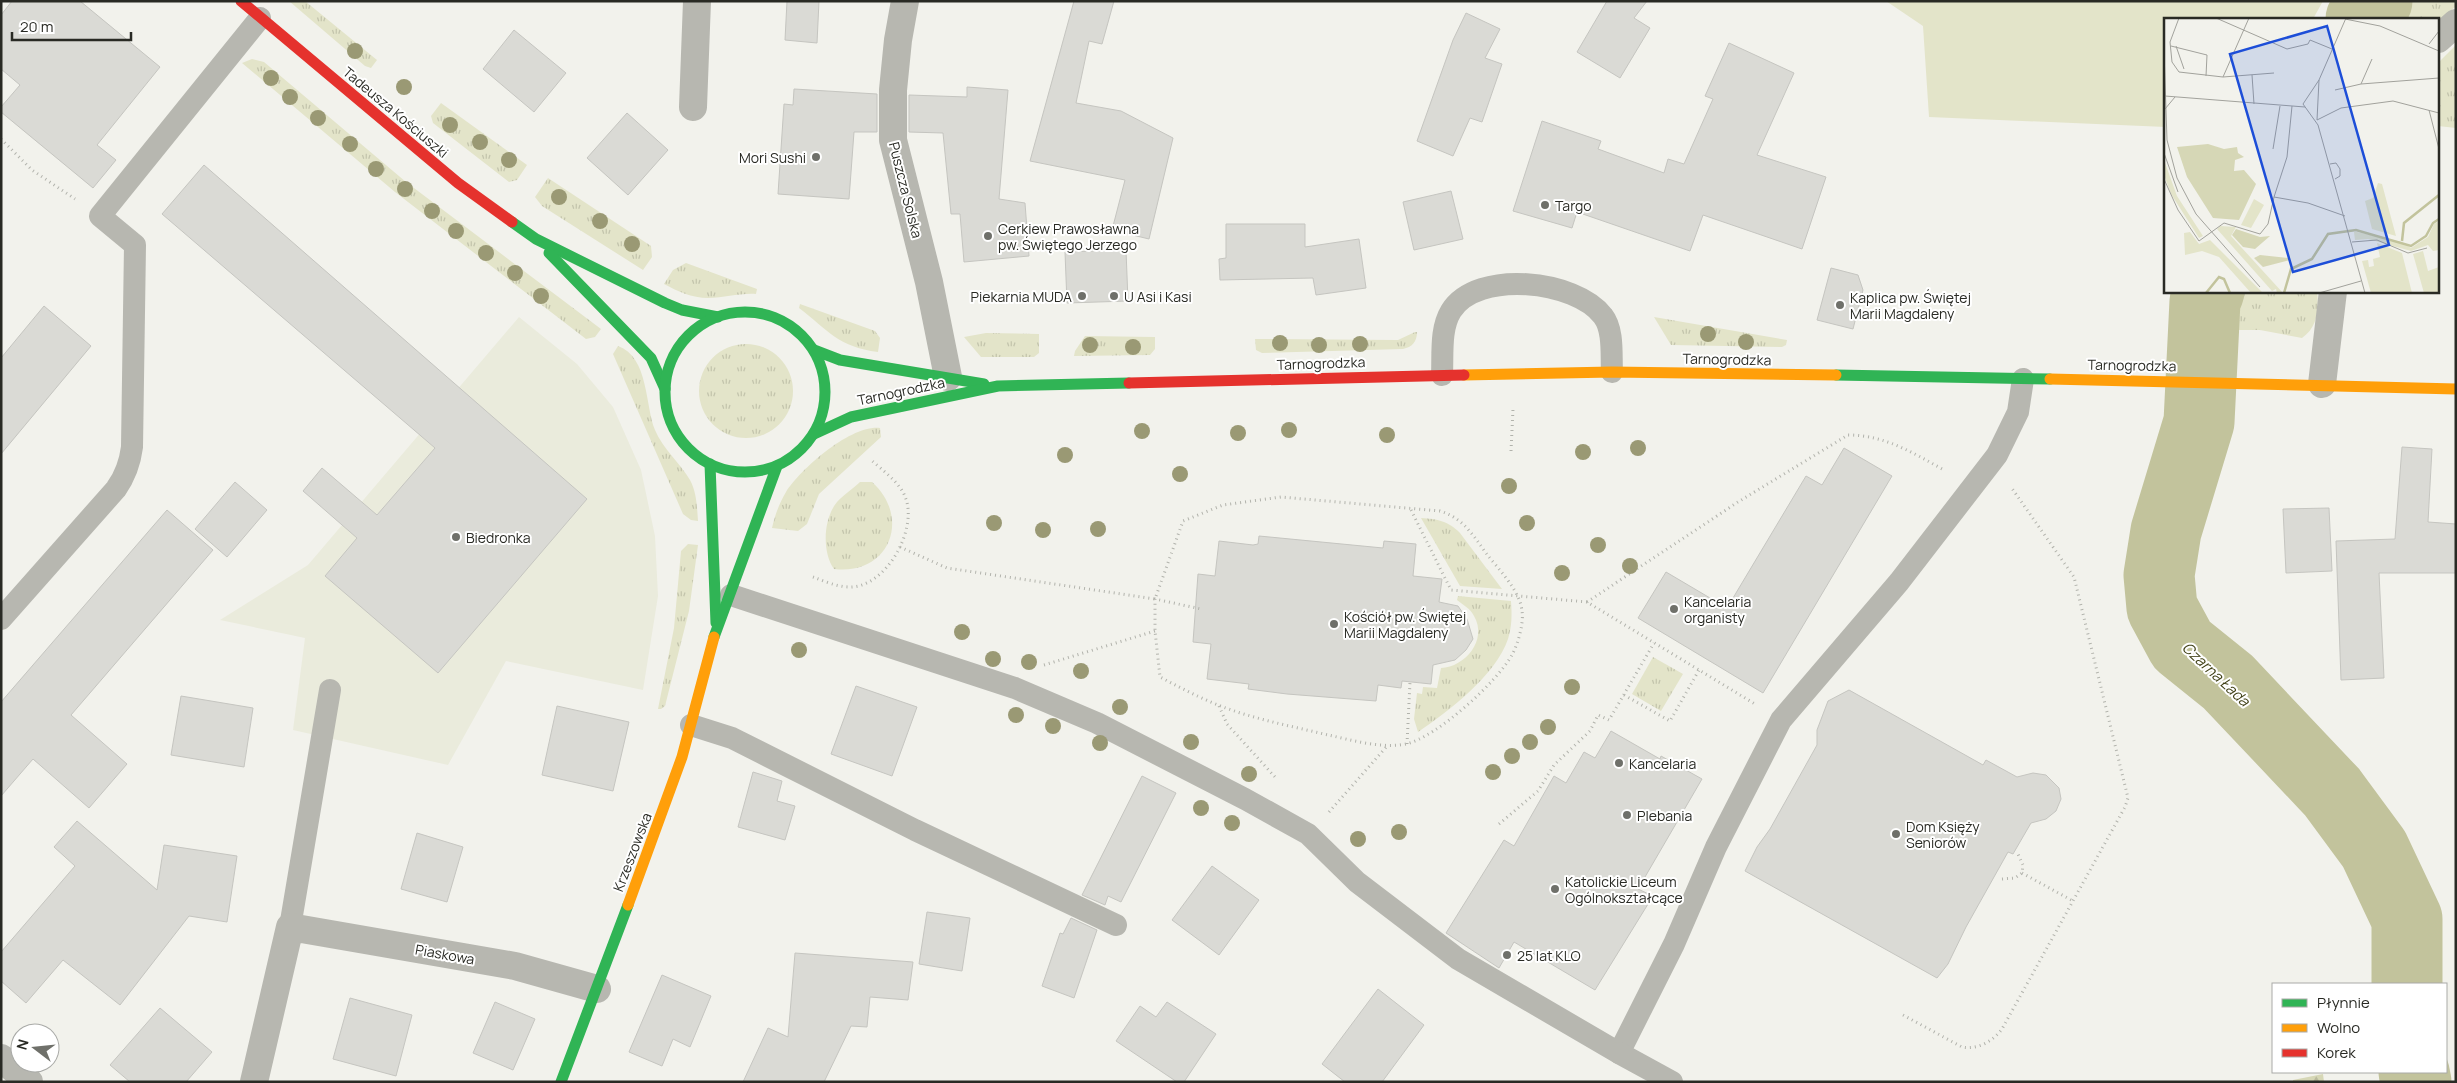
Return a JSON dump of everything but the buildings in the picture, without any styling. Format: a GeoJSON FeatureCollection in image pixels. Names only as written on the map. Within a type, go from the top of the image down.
{"type":"FeatureCollection","features":[{"type":"Feature","properties":{"kind":"street","name":"Tadeusza Kościuszki"},"geometry":{"type":"LineString","coordinates":[[241,1],[458,182],[536,239],[650,358],[665,389]]}},
{"type":"Feature","properties":{"kind":"street"},"geometry":{"type":"LineString","coordinates":[[693,107],[697,1]]}},
{"type":"Feature","properties":{"kind":"street","name":"Puszcza Solska"},"geometry":{"type":"LineString","coordinates":[[905,1],[898,40],[893,90],[892,140],[929,282],[948,377]]}},
{"type":"Feature","properties":{"kind":"street"},"geometry":{"type":"LineString","coordinates":[[2440,37],[2456,23]]}},
{"type":"Feature","properties":{"kind":"street","name":"Tadeusza Kościuszki"},"geometry":{"type":"LineString","coordinates":[[536,239],[682,310],[718,317]]}},
{"type":"Feature","properties":{"kind":"street"},"geometry":{"type":"LineString","coordinates":[[2322,384],[2333,292]]}},
{"type":"Feature","properties":{"kind":"street"},"geometry":{"type":"LineString","coordinates":[[745,312],[772,317],[796,330],[814,350],[822,371],[826,392],[822,414],[814,434],[804,448],[777,466],[766,470],[732,471],[710,464],[693,453],[680,438],[669,415],[665,389],[672,358],[680,345],[704,324],[718,317],[745,312]]}},
{"type":"Feature","properties":{"kind":"street","name":"Tarnogrodzka"},"geometry":{"type":"LineString","coordinates":[[814,350],[840,360],[998,386]]}},
{"type":"Feature","properties":{"kind":"street","name":"Tarnogrodzka"},"geometry":{"type":"LineString","coordinates":[[814,434],[836,422],[851,418],[998,386],[1612,372],[2280,383],[2456,390]]}},
{"type":"Feature","properties":{"kind":"street","name":"Krzeszowska"},"geometry":{"type":"LineString","coordinates":[[710,464],[716,628]]}},
{"type":"Feature","properties":{"kind":"street","name":"Krzeszowska"},"geometry":{"type":"LineString","coordinates":[[561,1082],[662,816],[691,725],[716,628],[731,595],[777,466]]}},
{"type":"Feature","properties":{"kind":"street"},"geometry":{"type":"LineString","coordinates":[[254,1082],[290,927]]}},
{"type":"Feature","properties":{"kind":"street","name":"Piaskowa"},"geometry":{"type":"LineString","coordinates":[[290,927],[532,970],[597,989]]}},
{"type":"Feature","properties":{"kind":"street"},"geometry":{"type":"LineString","coordinates":[[1,1058],[29,1082]]}},
{"type":"Feature","properties":{"kind":"lane"},"geometry":{"type":"LineString","coordinates":[[1,619],[116,489],[124,478],[130,464],[132,447],[135,245],[100,216],[260,18]]}},
{"type":"Feature","properties":{"kind":"lane"},"geometry":{"type":"LineString","coordinates":[[1442,375],[1445,325],[1452,309],[1475,291],[1525,284],[1564,290],[1586,301],[1599,311],[1607,322],[1612,372]]}},
{"type":"Feature","properties":{"kind":"lane"},"geometry":{"type":"LineString","coordinates":[[1619,1054],[1674,944],[1716,847],[1781,720],[1899,582],[1996,455],[2018,412],[2023,378]]}},
{"type":"Feature","properties":{"kind":"lane"},"geometry":{"type":"LineString","coordinates":[[731,595],[1015,688],[1097,723],[1308,834],[1357,882],[1458,959],[1619,1054],[1672,1082]]}},
{"type":"Feature","properties":{"kind":"lane"},"geometry":{"type":"LineString","coordinates":[[290,927],[330,690]]}},
{"type":"Feature","properties":{"kind":"lane"},"geometry":{"type":"LineString","coordinates":[[691,725],[732,738],[915,830],[1116,925]]}},
{"type":"Feature","properties":{"kind":"path"},"geometry":{"type":"LineString","coordinates":[[1,139],[32,170],[100,216]]}},
{"type":"Feature","properties":{"kind":"path"},"geometry":{"type":"LineString","coordinates":[[1511,450],[1513,404]]}},
{"type":"Feature","properties":{"kind":"path"},"geometry":{"type":"LineString","coordinates":[[1587,602],[1738,502],[1848,435],[1865,435],[1888,441],[1973,486]]}},
{"type":"Feature","properties":{"kind":"path"},"geometry":{"type":"LineString","coordinates":[[1903,1015],[1962,1047],[1969,1048],[1988,1043],[2002,1029],[2125,807],[2127,790],[2074,577],[2007,481],[1996,455]]}},
{"type":"Feature","properties":{"kind":"path"},"geometry":{"type":"LineString","coordinates":[[813,576],[834,584],[850,587],[860,585],[884,570],[900,547],[908,524],[907,500],[899,487],[870,459]]}},
{"type":"Feature","properties":{"kind":"path"},"geometry":{"type":"LineString","coordinates":[[1281,497],[1411,510],[1440,511],[1460,520],[1517,594],[1522,611],[1518,638],[1512,654],[1471,702],[1442,725],[1407,744],[1388,745],[1352,740],[1272,722],[1219,706],[1160,677],[1155,630],[1155,599],[1183,521],[1223,505],[1281,497]]}},
{"type":"Feature","properties":{"kind":"path"},"geometry":{"type":"LineString","coordinates":[[1411,510],[1452,590],[1517,594],[1587,602],[1781,720]]}},
{"type":"Feature","properties":{"kind":"path"},"geometry":{"type":"LineString","coordinates":[[900,547],[946,568],[1155,599],[1201,609]]}},
{"type":"Feature","properties":{"kind":"path"},"geometry":{"type":"LineString","coordinates":[[1015,688],[1023,672],[1155,630]]}},
{"type":"Feature","properties":{"kind":"path"},"geometry":{"type":"LineString","coordinates":[[1499,824],[1538,790],[1554,765],[1590,731],[1598,715],[1609,720],[1654,643]]}},
{"type":"Feature","properties":{"kind":"path"},"geometry":{"type":"LineString","coordinates":[[1624,695],[1670,721],[1699,670]]}},
{"type":"Feature","properties":{"kind":"path"},"geometry":{"type":"LineString","coordinates":[[1407,744],[1410,682]]}},
{"type":"Feature","properties":{"kind":"path"},"geometry":{"type":"LineString","coordinates":[[1219,706],[1227,724],[1292,796],[1281,819]]}},
{"type":"Feature","properties":{"kind":"path"},"geometry":{"type":"LineString","coordinates":[[1308,834],[1388,745]]}},
{"type":"Feature","properties":{"kind":"path"},"geometry":{"type":"LineString","coordinates":[[2002,880],[2015,878],[2022,873],[2023,865],[2017,852]]}},
{"type":"Feature","properties":{"kind":"path"},"geometry":{"type":"LineString","coordinates":[[2022,873],[2073,902]]}},
{"type":"Feature","properties":{"kind":"shaded area"},"geometry":{"type":"Polygon","coordinates":[[[519,317],[577,364],[613,407],[641,470],[655,536],[658,596],[643,690],[506,661],[448,765],[293,730],[305,638],[220,620],[308,565],[519,317]]]}},
{"type":"Feature","properties":{"kind":"green space"},"geometry":{"type":"Polygon","coordinates":[[[289,1],[305,1],[377,60],[371,68],[365,66],[289,1]]]}},
{"type":"Feature","properties":{"kind":"green space"},"geometry":{"type":"Polygon","coordinates":[[[1886,1],[2323,1],[2314,18],[2164,18],[2164,127],[1929,117],[1923,26],[1886,1]]]}},
{"type":"Feature","properties":{"kind":"green space"},"geometry":{"type":"Polygon","coordinates":[[[2402,1],[2456,1],[2456,6],[2440,21],[2440,18],[2390,18],[2402,1]]]}},
{"type":"Feature","properties":{"kind":"green space"},"geometry":{"type":"Polygon","coordinates":[[[2456,45],[2456,128],[2440,126],[2440,61],[2456,45]]]}},
{"type":"Feature","properties":{"kind":"green space"},"geometry":{"type":"Polygon","coordinates":[[[252,59],[264,62],[406,182],[601,329],[595,337],[586,339],[395,192],[242,63],[252,59]]]}},
{"type":"Feature","properties":{"kind":"green space"},"geometry":{"type":"Polygon","coordinates":[[[441,103],[527,165],[517,180],[509,182],[433,123],[431,116],[441,103]]]}},
{"type":"Feature","properties":{"kind":"green space"},"geometry":{"type":"Polygon","coordinates":[[[548,178],[651,246],[652,257],[643,270],[542,206],[535,197],[548,178]]]}},
{"type":"Feature","properties":{"kind":"green space"},"geometry":{"type":"Polygon","coordinates":[[[686,263],[757,289],[756,294],[702,298],[685,294],[664,284],[673,270],[686,263]]]}},
{"type":"Feature","properties":{"kind":"green space"},"geometry":{"type":"Polygon","coordinates":[[[2226,292],[2317,292],[2318,304],[2314,323],[2302,338],[2260,330],[2225,330],[2224,297],[2226,292]]]}},
{"type":"Feature","properties":{"kind":"green space"},"geometry":{"type":"Polygon","coordinates":[[[800,304],[875,331],[880,338],[878,352],[864,350],[843,342],[799,308],[800,304]]]}},
{"type":"Feature","properties":{"kind":"green space"},"geometry":{"type":"Polygon","coordinates":[[[1654,317],[1787,340],[1786,345],[1782,347],[1671,345],[1654,317]]]}},
{"type":"Feature","properties":{"kind":"green space"},"geometry":{"type":"Polygon","coordinates":[[[1417,332],[1417,336],[1413,344],[1403,349],[1262,353],[1256,350],[1255,339],[1398,340],[1417,332]]]}},
{"type":"Feature","properties":{"kind":"green space"},"geometry":{"type":"Polygon","coordinates":[[[986,333],[1039,334],[1039,353],[1034,357],[981,357],[964,337],[986,333]]]}},
{"type":"Feature","properties":{"kind":"green space"},"geometry":{"type":"Polygon","coordinates":[[[1085,336],[1155,337],[1155,349],[1150,355],[1074,356],[1075,351],[1085,336]]]}},
{"type":"Feature","properties":{"kind":"green space"},"geometry":{"type":"Polygon","coordinates":[[[746,344],[764,347],[779,358],[790,373],[793,391],[790,409],[779,424],[764,435],[746,438],[728,435],[713,424],[702,409],[699,391],[702,373],[713,358],[728,347],[746,344]]]}},
{"type":"Feature","properties":{"kind":"green space"},"geometry":{"type":"Polygon","coordinates":[[[618,346],[628,352],[641,371],[655,430],[662,443],[690,480],[695,495],[698,521],[691,520],[683,514],[613,354],[618,346]]]}},
{"type":"Feature","properties":{"kind":"green space"},"geometry":{"type":"Polygon","coordinates":[[[880,428],[881,437],[819,494],[807,524],[798,531],[772,528],[786,492],[814,461],[827,450],[855,433],[880,428]]]}},
{"type":"Feature","properties":{"kind":"green space"},"geometry":{"type":"Polygon","coordinates":[[[860,482],[872,482],[884,496],[891,512],[892,527],[889,542],[881,554],[869,563],[853,569],[834,569],[827,554],[826,545],[829,517],[837,502],[860,482]]]}},
{"type":"Feature","properties":{"kind":"green space"},"geometry":{"type":"Polygon","coordinates":[[[1421,518],[1442,521],[1456,529],[1502,589],[1460,586],[1421,518]]]}},
{"type":"Feature","properties":{"kind":"green space"},"geometry":{"type":"Polygon","coordinates":[[[688,544],[698,545],[689,611],[665,706],[658,709],[674,628],[681,551],[688,544]]]}},
{"type":"Feature","properties":{"kind":"green space"},"geometry":{"type":"Polygon","coordinates":[[[1458,596],[1511,601],[1508,639],[1502,653],[1493,666],[1470,692],[1418,732],[1414,719],[1417,693],[1422,694],[1423,687],[1437,688],[1441,668],[1458,663],[1472,651],[1476,643],[1478,625],[1470,611],[1457,600],[1458,596]]]}},
{"type":"Feature","properties":{"kind":"green space"},"geometry":{"type":"Polygon","coordinates":[[[1653,657],[1683,674],[1661,711],[1632,694],[1653,657]]]}},
{"type":"Feature","properties":{"kind":"green space"},"geometry":{"type":"Polygon","coordinates":[[[2323,1074],[2324,1082],[2293,1082],[2293,1080],[2323,1074]]]}},
{"type":"Feature","properties":{"kind":"waterway","name":"Czarna Łada"},"geometry":{"type":"LineString","coordinates":[[2362,18],[2377,1]]}},
{"type":"Feature","properties":{"kind":"waterway","name":"Czarna Łada"},"geometry":{"type":"LineString","coordinates":[[2209,292],[2205,301],[2199,422],[2166,531],[2159,575],[2162,608],[2182,645],[2228,682],[2332,792],[2374,849],[2407,919],[2407,983]]}},
{"type":"Feature","properties":{"kind":"waterway","name":"Czarna Łada"},"geometry":{"type":"LineString","coordinates":[[2414,1073],[2416,1082]]}},
{"type":"Feature","properties":{"kind":"traffic: fast"},"geometry":{"type":"LineString","coordinates":[[512,222],[536,239],[665,303],[682,310],[718,317]]}},
{"type":"Feature","properties":{"kind":"traffic: fast"},"geometry":{"type":"LineString","coordinates":[[549,253],[651,358],[665,389]]}},
{"type":"Feature","properties":{"kind":"traffic: fast"},"geometry":{"type":"LineString","coordinates":[[737,312],[753,312],[783,321],[802,335],[819,361],[825,384],[825,392],[825,400],[819,423],[802,449],[783,463],[768,469],[753,472],[737,472],[707,463],[683,443],[674,430],[668,415],[665,400],[665,384],[674,354],[694,330],[707,321],[722,315],[737,312]]}},
{"type":"Feature","properties":{"kind":"traffic: fast"},"geometry":{"type":"LineString","coordinates":[[814,350],[840,360],[984,384]]}},
{"type":"Feature","properties":{"kind":"traffic: fast"},"geometry":{"type":"LineString","coordinates":[[1836,375],[2050,379]]}},
{"type":"Feature","properties":{"kind":"traffic: fast"},"geometry":{"type":"LineString","coordinates":[[814,434],[851,417],[998,386],[1129,383]]}},
{"type":"Feature","properties":{"kind":"traffic: fast"},"geometry":{"type":"LineString","coordinates":[[710,464],[716,623]]}},
{"type":"Feature","properties":{"kind":"traffic: fast"},"geometry":{"type":"LineString","coordinates":[[714,637],[777,466]]}},
{"type":"Feature","properties":{"kind":"traffic: fast"},"geometry":{"type":"LineString","coordinates":[[561,1082],[628,905]]}},
{"type":"Feature","properties":{"kind":"traffic: slow"},"geometry":{"type":"LineString","coordinates":[[1464,375],[1612,372],[1836,375]]}},
{"type":"Feature","properties":{"kind":"traffic: slow"},"geometry":{"type":"LineString","coordinates":[[2050,379],[2456,389]]}},
{"type":"Feature","properties":{"kind":"traffic: slow"},"geometry":{"type":"LineString","coordinates":[[628,905],[682,757],[714,637]]}},
{"type":"Feature","properties":{"kind":"traffic: jam"},"geometry":{"type":"LineString","coordinates":[[241,1],[458,183],[512,222]]}},
{"type":"Feature","properties":{"kind":"traffic: jam"},"geometry":{"type":"LineString","coordinates":[[1129,383],[1464,375]]}},
{"type":"Feature","properties":{"kind":"place","name":"Mori Sushi"},"geometry":{"type":"Point","coordinates":[816,157]}},
{"type":"Feature","properties":{"kind":"place","name":"Targo"},"geometry":{"type":"Point","coordinates":[1545,205]}},
{"type":"Feature","properties":{"kind":"place","name":"Cerkiew Prawosławna pw. Świętego Jerzego"},"geometry":{"type":"Point","coordinates":[988,236]}},
{"type":"Feature","properties":{"kind":"place","name":"Piekarnia MUDA"},"geometry":{"type":"Point","coordinates":[1082,296]}},
{"type":"Feature","properties":{"kind":"place","name":"U Asi i Kasi"},"geometry":{"type":"Point","coordinates":[1114,296]}},
{"type":"Feature","properties":{"kind":"place","name":"Kaplica pw. Świętej Marii Magdaleny"},"geometry":{"type":"Point","coordinates":[1840,305]}},
{"type":"Feature","properties":{"kind":"place","name":"Biedronka"},"geometry":{"type":"Point","coordinates":[456,537]}},
{"type":"Feature","properties":{"kind":"place","name":"Kancelaria organisty"},"geometry":{"type":"Point","coordinates":[1674,609]}},
{"type":"Feature","properties":{"kind":"place","name":"Kościół pw. Świętej Marii Magdaleny"},"geometry":{"type":"Point","coordinates":[1334,624]}},
{"type":"Feature","properties":{"kind":"place","name":"Kancelaria"},"geometry":{"type":"Point","coordinates":[1619,763]}},
{"type":"Feature","properties":{"kind":"place","name":"Plebania"},"geometry":{"type":"Point","coordinates":[1627,815]}},
{"type":"Feature","properties":{"kind":"place","name":"Dom Księży Seniorów"},"geometry":{"type":"Point","coordinates":[1896,834]}},
{"type":"Feature","properties":{"kind":"place","name":"Katolickie Liceum Ogólnokształcące"},"geometry":{"type":"Point","coordinates":[1555,889]}},
{"type":"Feature","properties":{"kind":"place","name":"25 lat KLO"},"geometry":{"type":"Point","coordinates":[1507,955]}}]}
